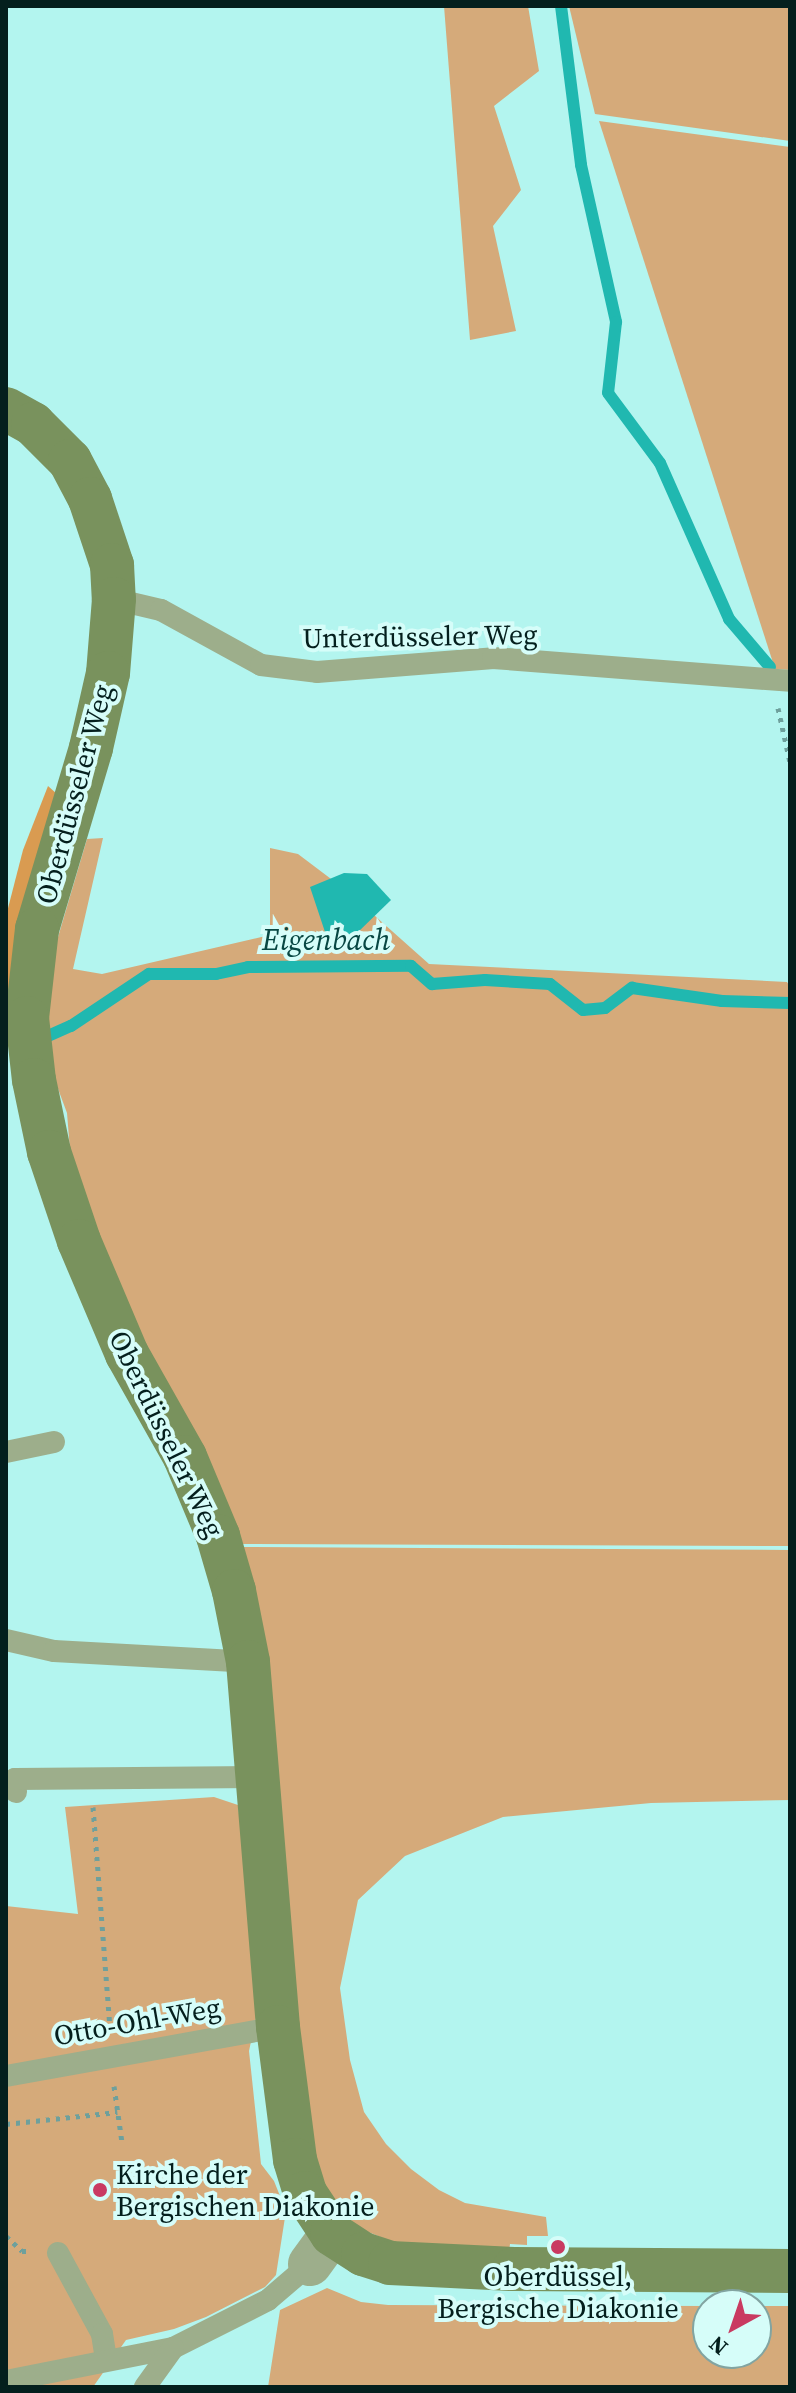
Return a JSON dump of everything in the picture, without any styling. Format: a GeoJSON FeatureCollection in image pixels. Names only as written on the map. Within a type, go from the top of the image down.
{"type":"FeatureCollection","features":[{"type":"Feature","properties":{"kind":"street","name":"Oberdüsseler Weg"},"geometry":{"type":"LineString","coordinates":[[6,409],[33,424],[70,461],[90,499],[112,565],[114,599],[108,673],[91,748],[37,929],[27,1018],[34,1080],[49,1152],[79,1241],[127,1354],[185,1457],[218,1536],[234,1591],[248,1662],[278,2027],[295,2160],[321,2249],[410,2266],[790,2271]]}},
{"type":"Feature","properties":{"kind":"lane","name":"Unterdüsseler Weg"},"geometry":{"type":"LineString","coordinates":[[114,599],[161,610],[261,665],[317,672],[493,658],[781,681]]}},
{"type":"Feature","properties":{"kind":"lane"},"geometry":{"type":"LineString","coordinates":[[6,1452],[54,1442]]}},
{"type":"Feature","properties":{"kind":"lane"},"geometry":{"type":"LineString","coordinates":[[6,1640],[54,1651],[248,1662]]}},
{"type":"Feature","properties":{"kind":"lane"},"geometry":{"type":"LineString","coordinates":[[16,1792],[15,1779],[259,1777]]}},
{"type":"Feature","properties":{"kind":"lane","name":"Otto-Ohl-Weg"},"geometry":{"type":"LineString","coordinates":[[6,2076],[278,2027]]}},
{"type":"Feature","properties":{"kind":"lane"},"geometry":{"type":"LineString","coordinates":[[6,2381],[173,2348],[268,2300],[321,2249]]}},
{"type":"Feature","properties":{"kind":"lane"},"geometry":{"type":"LineString","coordinates":[[58,2253],[102,2334],[106,2360]]}},
{"type":"Feature","properties":{"kind":"lane"},"geometry":{"type":"LineString","coordinates":[[145,2387],[173,2348]]}},
{"type":"Feature","properties":{"kind":"path"},"geometry":{"type":"LineString","coordinates":[[781,681],[790,762]]}},
{"type":"Feature","properties":{"kind":"path"},"geometry":{"type":"LineString","coordinates":[[91,1778],[112,2056],[122,2142]]}},
{"type":"Feature","properties":{"kind":"path"},"geometry":{"type":"LineString","coordinates":[[6,2124],[117,2112]]}},
{"type":"Feature","properties":{"kind":"shaded area"},"geometry":{"type":"Polygon","coordinates":[[[444,6],[528,6],[539,71],[494,106],[521,190],[493,226],[516,331],[470,340],[444,6]]]}},
{"type":"Feature","properties":{"kind":"shaded area"},"geometry":{"type":"Polygon","coordinates":[[[569,6],[790,6],[790,141],[595,114],[569,6]]]}},
{"type":"Feature","properties":{"kind":"shaded area"},"geometry":{"type":"Polygon","coordinates":[[[599,121],[790,147],[790,670],[775,669],[599,121]]]}},
{"type":"Feature","properties":{"kind":"shaded area"},"geometry":{"type":"Polygon","coordinates":[[[48,786],[57,794],[6,1004],[6,916],[23,850],[48,786]]]}},
{"type":"Feature","properties":{"kind":"shaded area"},"geometry":{"type":"Polygon","coordinates":[[[103,838],[73,969],[102,974],[270,935],[270,848],[298,854],[347,891],[429,964],[787,982],[790,987],[790,1546],[240,1544],[147,1357],[72,1175],[67,1113],[54,1078],[47,1019],[53,954],[87,839],[103,838]]]}},
{"type":"Feature","properties":{"kind":"shaded area"},"geometry":{"type":"Polygon","coordinates":[[[239,1547],[790,1550],[790,1800],[651,1803],[503,1817],[405,1856],[358,1900],[340,1988],[350,2060],[364,2112],[386,2144],[411,2169],[439,2190],[465,2203],[546,2217],[548,2236],[527,2236],[527,2245],[510,2244],[509,2252],[395,2243],[361,2229],[345,2215],[333,2202],[313,2162],[239,1547]]]}},
{"type":"Feature","properties":{"kind":"shaded area"},"geometry":{"type":"Polygon","coordinates":[[[214,1797],[238,1805],[260,1999],[249,2051],[261,2164],[274,2181],[286,2211],[276,2275],[265,2287],[206,2317],[174,2329],[126,2340],[93,2387],[6,2387],[6,1906],[78,1914],[65,1807],[214,1797]]]}},
{"type":"Feature","properties":{"kind":"shaded area"},"geometry":{"type":"Polygon","coordinates":[[[327,2288],[361,2302],[388,2305],[692,2306],[692,2369],[772,2369],[772,2306],[790,2306],[790,2387],[268,2387],[280,2310],[327,2288]]]}},
{"type":"Feature","properties":{"kind":"water"},"geometry":{"type":"Polygon","coordinates":[[[344,873],[367,874],[391,900],[355,935],[326,935],[310,887],[344,873]]]}},
{"type":"Feature","properties":{"kind":"waterway"},"geometry":{"type":"LineString","coordinates":[[561,6],[581,165],[616,322],[608,393],[660,463],[729,619],[770,667]]}},
{"type":"Feature","properties":{"kind":"waterway","name":"Eigenbach"},"geometry":{"type":"LineString","coordinates":[[39,1040],[71,1026],[149,974],[216,974],[248,967],[411,966],[432,984],[485,980],[550,984],[583,1010],[605,1008],[632,988],[722,1001],[790,1003]]}},
{"type":"Feature","properties":{"kind":"place","name":"Kirche der Bergischen Diakonie"},"geometry":{"type":"Point","coordinates":[100,2190]}},
{"type":"Feature","properties":{"kind":"place","name":"Oberdüssel, Bergische Diakonie"},"geometry":{"type":"Point","coordinates":[558,2247]}}]}
